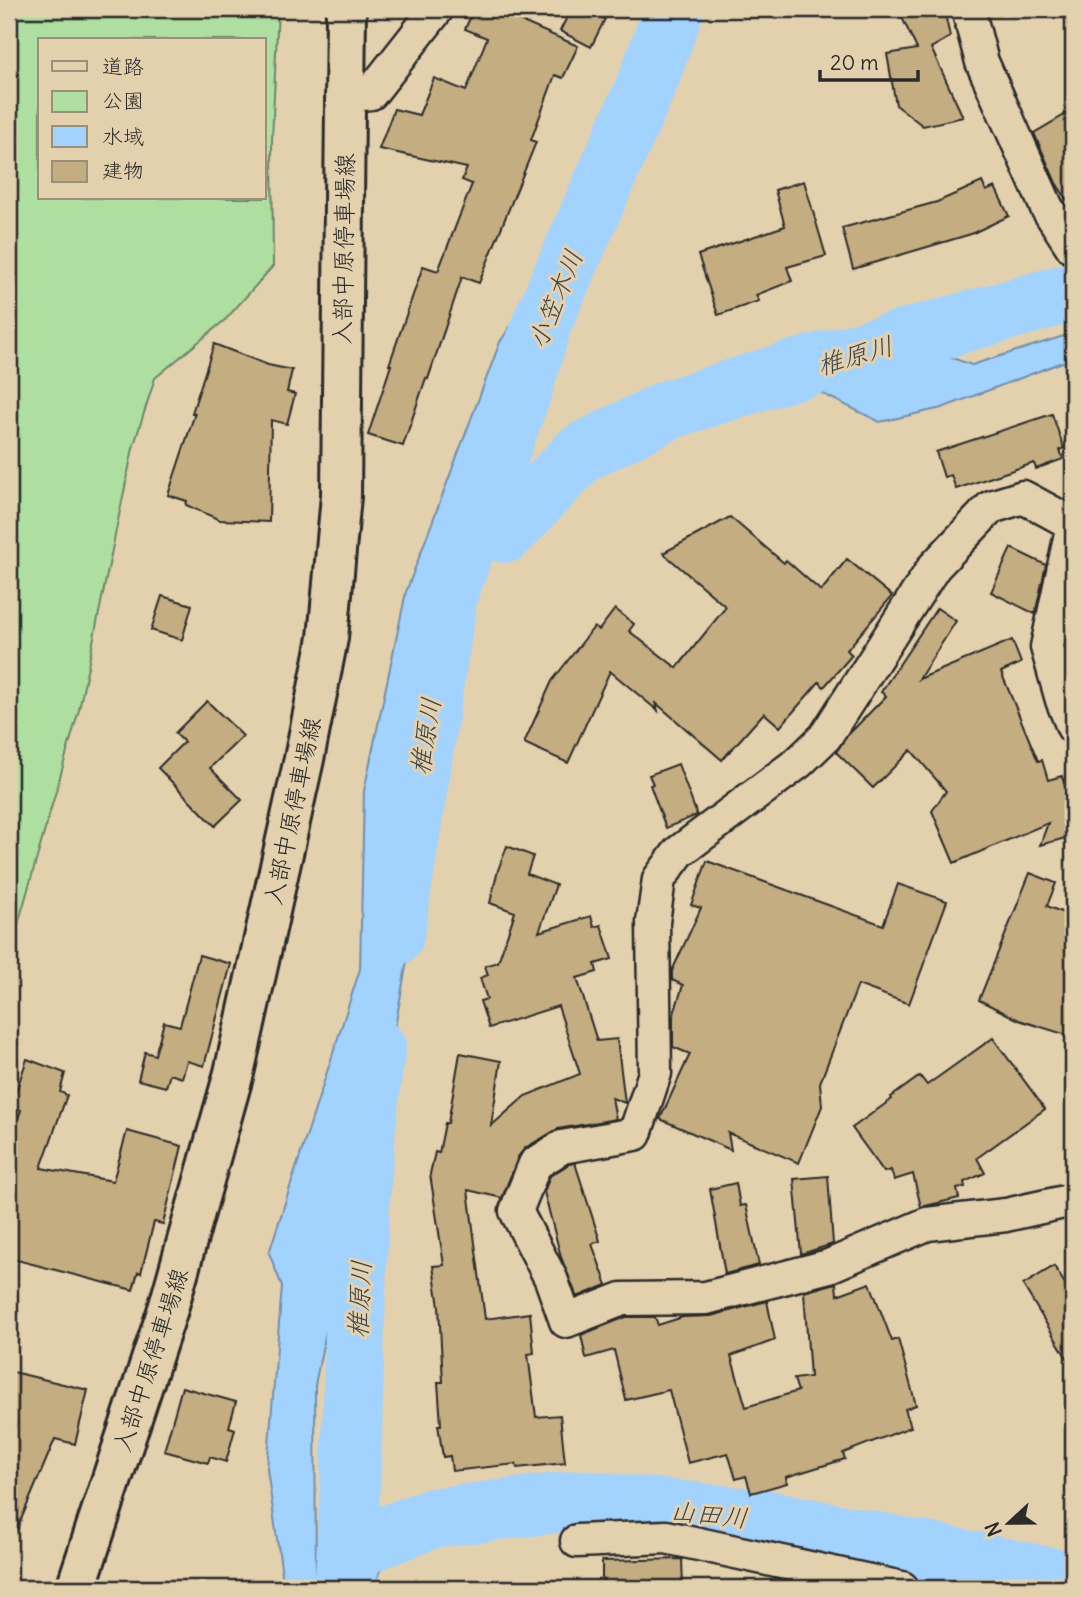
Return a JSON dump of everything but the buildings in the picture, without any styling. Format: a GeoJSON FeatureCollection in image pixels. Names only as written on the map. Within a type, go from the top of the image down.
{"type":"FeatureCollection","features":[{"type":"Feature","properties":{"kind":"main road","name":"入部中原停車場線"},"geometry":{"type":"LineString","coordinates":[[76,1588],[168,1309],[234,1073],[328,638],[341,496],[346,9]]}},
{"type":"Feature","properties":{"kind":"street"},"geometry":{"type":"LineString","coordinates":[[346,96],[371,93],[437,9]]}},
{"type":"Feature","properties":{"kind":"street"},"geometry":{"type":"LineString","coordinates":[[968,9],[982,62],[1047,208],[1073,248]]}},
{"type":"Feature","properties":{"kind":"street"},"geometry":{"type":"LineString","coordinates":[[1073,727],[1047,648],[1073,524],[1023,497],[991,508],[933,567],[825,737],[799,762],[679,852],[659,879],[653,922],[655,1073],[635,1134],[562,1147],[535,1164],[516,1211],[551,1279],[566,1321],[622,1299],[706,1298],[829,1266],[927,1224],[1006,1215],[1073,1200]]}},
{"type":"Feature","properties":{"kind":"street"},"geometry":{"type":"LineString","coordinates":[[577,1541],[666,1537],[791,1577],[902,1588]]}},
{"type":"Feature","properties":{"kind":"green space"},"geometry":{"type":"Polygon","coordinates":[[[9,9],[278,9],[272,139],[273,266],[226,319],[155,378],[133,448],[79,710],[9,956],[9,9]]]}},
{"type":"Feature","properties":{"kind":"water"},"geometry":{"type":"Polygon","coordinates":[[[572,232],[512,346],[485,423],[485,437],[451,551],[504,519],[664,394],[777,359],[869,373],[924,348],[972,365],[1073,333],[1073,358],[942,408],[880,422],[807,386],[683,400],[607,446],[519,528],[435,613],[410,683],[418,697],[399,792],[401,845],[420,877],[416,912],[395,1027],[356,1168],[356,1209],[332,1300],[315,1385],[316,1588],[284,1588],[267,1469],[282,1286],[269,1253],[360,969],[364,791],[406,592],[500,342],[572,232]]]}},
{"type":"Feature","properties":{"kind":"water"},"geometry":{"type":"Polygon","coordinates":[[[406,1529],[405,1553],[383,1561],[375,1588],[357,1588],[357,1565],[406,1529]]]}},
{"type":"Feature","properties":{"kind":"waterway","name":"小笠木川"},"geometry":{"type":"LineString","coordinates":[[394,936],[448,594],[523,388],[542,323],[648,81],[674,9]]}},
{"type":"Feature","properties":{"kind":"waterway","name":"椎原川"},"geometry":{"type":"LineString","coordinates":[[505,533],[581,453],[668,410],[784,373],[1073,292]]}},
{"type":"Feature","properties":{"kind":"waterway","name":"椎原川"},"geometry":{"type":"LineString","coordinates":[[344,1588],[349,1521],[361,1182],[376,1048]]}},
{"type":"Feature","properties":{"kind":"waterway","name":"山田川"},"geometry":{"type":"LineString","coordinates":[[347,1551],[432,1518],[581,1500],[768,1520],[1073,1582]]}}]}
